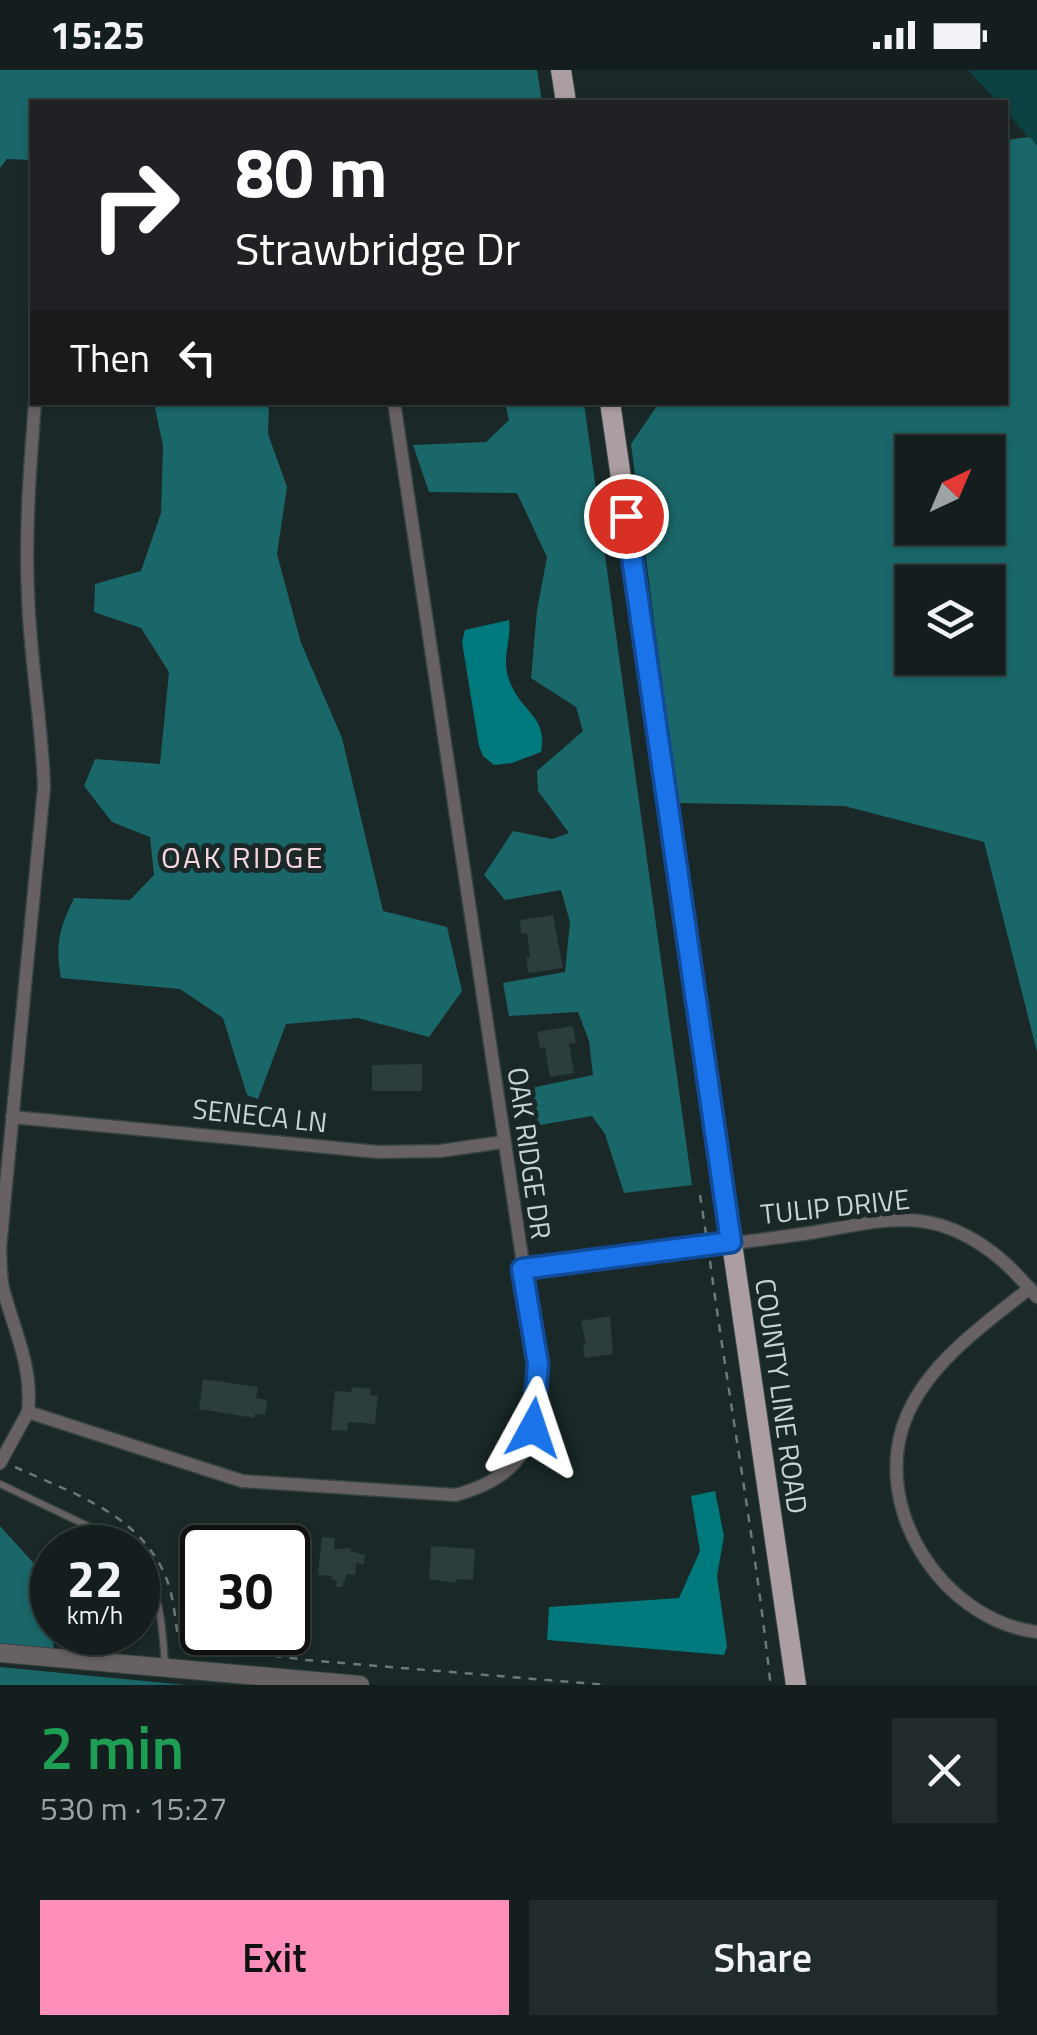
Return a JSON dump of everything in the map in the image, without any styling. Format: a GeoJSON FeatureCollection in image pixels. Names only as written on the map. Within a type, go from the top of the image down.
{"type":"FeatureCollection","features":[{"type":"Feature","properties":{"kind":"main road"},"geometry":{"type":"LineString","coordinates":[[561,70],[566,100]]}},
{"type":"Feature","properties":{"kind":"main road","name":"COUNTY LINE ROAD"},"geometry":{"type":"LineString","coordinates":[[610,405],[796,1685]]}},
{"type":"Feature","properties":{"kind":"street"},"geometry":{"type":"LineString","coordinates":[[1,1462],[28,1412],[30,1391],[23,1347],[2,1284],[0,1248],[44,787],[26,542],[35,405]]}},
{"type":"Feature","properties":{"kind":"street","name":"OAK RIDGE DR"},"geometry":{"type":"LineString","coordinates":[[28,1412],[242,1481],[456,1494],[479,1488],[502,1475],[525,1452],[533,1428],[538,1364],[394,405]]}},
{"type":"Feature","properties":{"kind":"street","name":"SENECA LN"},"geometry":{"type":"LineString","coordinates":[[12,1117],[378,1152],[440,1151],[502,1142]]}},
{"type":"Feature","properties":{"kind":"street","name":"TULIP DRIVE"},"geometry":{"type":"LineString","coordinates":[[522,1269],[874,1222],[922,1222],[957,1231],[986,1246],[1033,1292]]}},
{"type":"Feature","properties":{"kind":"street"},"geometry":{"type":"LineString","coordinates":[[1033,1292],[966,1340],[926,1385],[902,1431],[898,1471],[906,1519],[917,1548],[934,1575],[970,1607],[1006,1624],[1037,1632]]}},
{"type":"Feature","properties":{"kind":"street"},"geometry":{"type":"LineString","coordinates":[[0,1653],[360,1685]]}},
{"type":"Feature","properties":{"kind":"lane"},"geometry":{"type":"LineString","coordinates":[[0,1484],[86,1525]]}},
{"type":"Feature","properties":{"kind":"lane"},"geometry":{"type":"LineString","coordinates":[[160,1611],[166,1667]]}},
{"type":"Feature","properties":{"kind":"path"},"geometry":{"type":"LineString","coordinates":[[700,1195],[726,1387],[752,1531],[768,1685]]}},
{"type":"Feature","properties":{"kind":"path"},"geometry":{"type":"LineString","coordinates":[[1,1462],[101,1506],[135,1532],[164,1574],[178,1637],[186,1644],[306,1660],[606,1685]]}},
{"type":"Feature","properties":{"kind":"shaded area"},"geometry":{"type":"Polygon","coordinates":[[[0,70],[537,70],[542,100],[30,100],[30,160],[7,159],[0,168],[0,70]]]}},
{"type":"Feature","properties":{"kind":"shaded area"},"geometry":{"type":"Polygon","coordinates":[[[968,70],[1037,70],[1037,146],[1008,114],[1008,100],[996,100],[968,70]]]}},
{"type":"Feature","properties":{"kind":"shaded area"},"geometry":{"type":"Polygon","coordinates":[[[1030,137],[1037,146],[1037,1052],[984,842],[844,806],[678,803],[631,444],[658,405],[1008,405],[1008,140],[1030,137]]]}},
{"type":"Feature","properties":{"kind":"shaded area"},"geometry":{"type":"Polygon","coordinates":[[[154,405],[269,405],[268,434],[287,487],[277,554],[301,643],[342,738],[383,911],[447,927],[462,991],[429,1037],[358,1018],[286,1024],[258,1099],[247,1095],[223,1018],[180,989],[61,978],[60,937],[74,898],[130,900],[154,875],[150,837],[112,822],[84,786],[95,759],[160,764],[169,672],[141,628],[94,612],[95,584],[141,571],[161,513],[163,446],[154,405]]]}},
{"type":"Feature","properties":{"kind":"shaded area"},"geometry":{"type":"Polygon","coordinates":[[[505,405],[584,405],[692,1185],[624,1193],[605,1134],[592,1116],[540,1125],[517,1091],[593,1075],[589,1041],[578,1012],[509,1016],[503,983],[565,972],[570,922],[561,890],[505,900],[484,875],[513,831],[552,839],[569,833],[538,791],[537,771],[583,731],[576,707],[531,678],[547,557],[517,493],[429,492],[413,445],[486,442],[509,420],[505,405]]]}},
{"type":"Feature","properties":{"kind":"shaded area"},"geometry":{"type":"Polygon","coordinates":[[[509,620],[507,674],[541,730],[541,752],[494,765],[483,756],[479,746],[462,642],[465,630],[509,620]]]}},
{"type":"Feature","properties":{"kind":"shaded area"},"geometry":{"type":"Polygon","coordinates":[[[715,1491],[724,1536],[717,1576],[727,1646],[724,1655],[547,1640],[549,1607],[679,1598],[700,1551],[691,1496],[715,1491]]]}},
{"type":"Feature","properties":{"kind":"shaded area"},"geometry":{"type":"Polygon","coordinates":[[[0,1526],[30,1559],[30,1649],[0,1647],[0,1526]]]}},
{"type":"Feature","properties":{"kind":"shaded area"},"geometry":{"type":"Polygon","coordinates":[[[0,1667],[186,1685],[0,1685],[0,1667]]]}},
{"type":"Feature","properties":{"kind":"building"},"geometry":{"type":"Polygon","coordinates":[[[553,915],[563,968],[528,973],[527,933],[521,934],[520,920],[553,915]]]}},
{"type":"Feature","properties":{"kind":"building"},"geometry":{"type":"Polygon","coordinates":[[[573,1026],[576,1043],[569,1044],[574,1073],[550,1077],[545,1047],[540,1048],[537,1032],[573,1026]]]}},
{"type":"Feature","properties":{"kind":"building"},"geometry":{"type":"Polygon","coordinates":[[[422,1064],[422,1091],[372,1091],[372,1065],[422,1064]]]}},
{"type":"Feature","properties":{"kind":"building"},"geometry":{"type":"Polygon","coordinates":[[[610,1316],[613,1354],[585,1358],[581,1321],[610,1316]]]}},
{"type":"Feature","properties":{"kind":"building"},"geometry":{"type":"Polygon","coordinates":[[[203,1379],[258,1387],[256,1398],[267,1400],[265,1415],[255,1414],[254,1418],[199,1409],[203,1379]]]}},
{"type":"Feature","properties":{"kind":"building"},"geometry":{"type":"Polygon","coordinates":[[[352,1387],[371,1389],[370,1395],[378,1396],[375,1424],[348,1422],[347,1431],[331,1430],[335,1391],[351,1392],[352,1387]]]}},
{"type":"Feature","properties":{"kind":"building"},"geometry":{"type":"Polygon","coordinates":[[[322,1537],[335,1538],[334,1549],[351,1548],[350,1551],[365,1555],[364,1564],[356,1563],[355,1575],[347,1574],[342,1587],[336,1587],[337,1580],[331,1580],[332,1576],[318,1575],[322,1537]]]}},
{"type":"Feature","properties":{"kind":"building"},"geometry":{"type":"Polygon","coordinates":[[[431,1546],[475,1549],[473,1580],[457,1579],[456,1583],[429,1579],[431,1546]]]}},
{"type":"Feature","properties":{"kind":"district","name":"OAK RIDGE"},"geometry":{"type":"Point","coordinates":[243,857]}},
{"type":"Feature","properties":{"kind":"route"},"geometry":{"type":"LineString","coordinates":[[533,1428],[538,1364],[522,1269],[731,1242],[626,516]]}}]}
